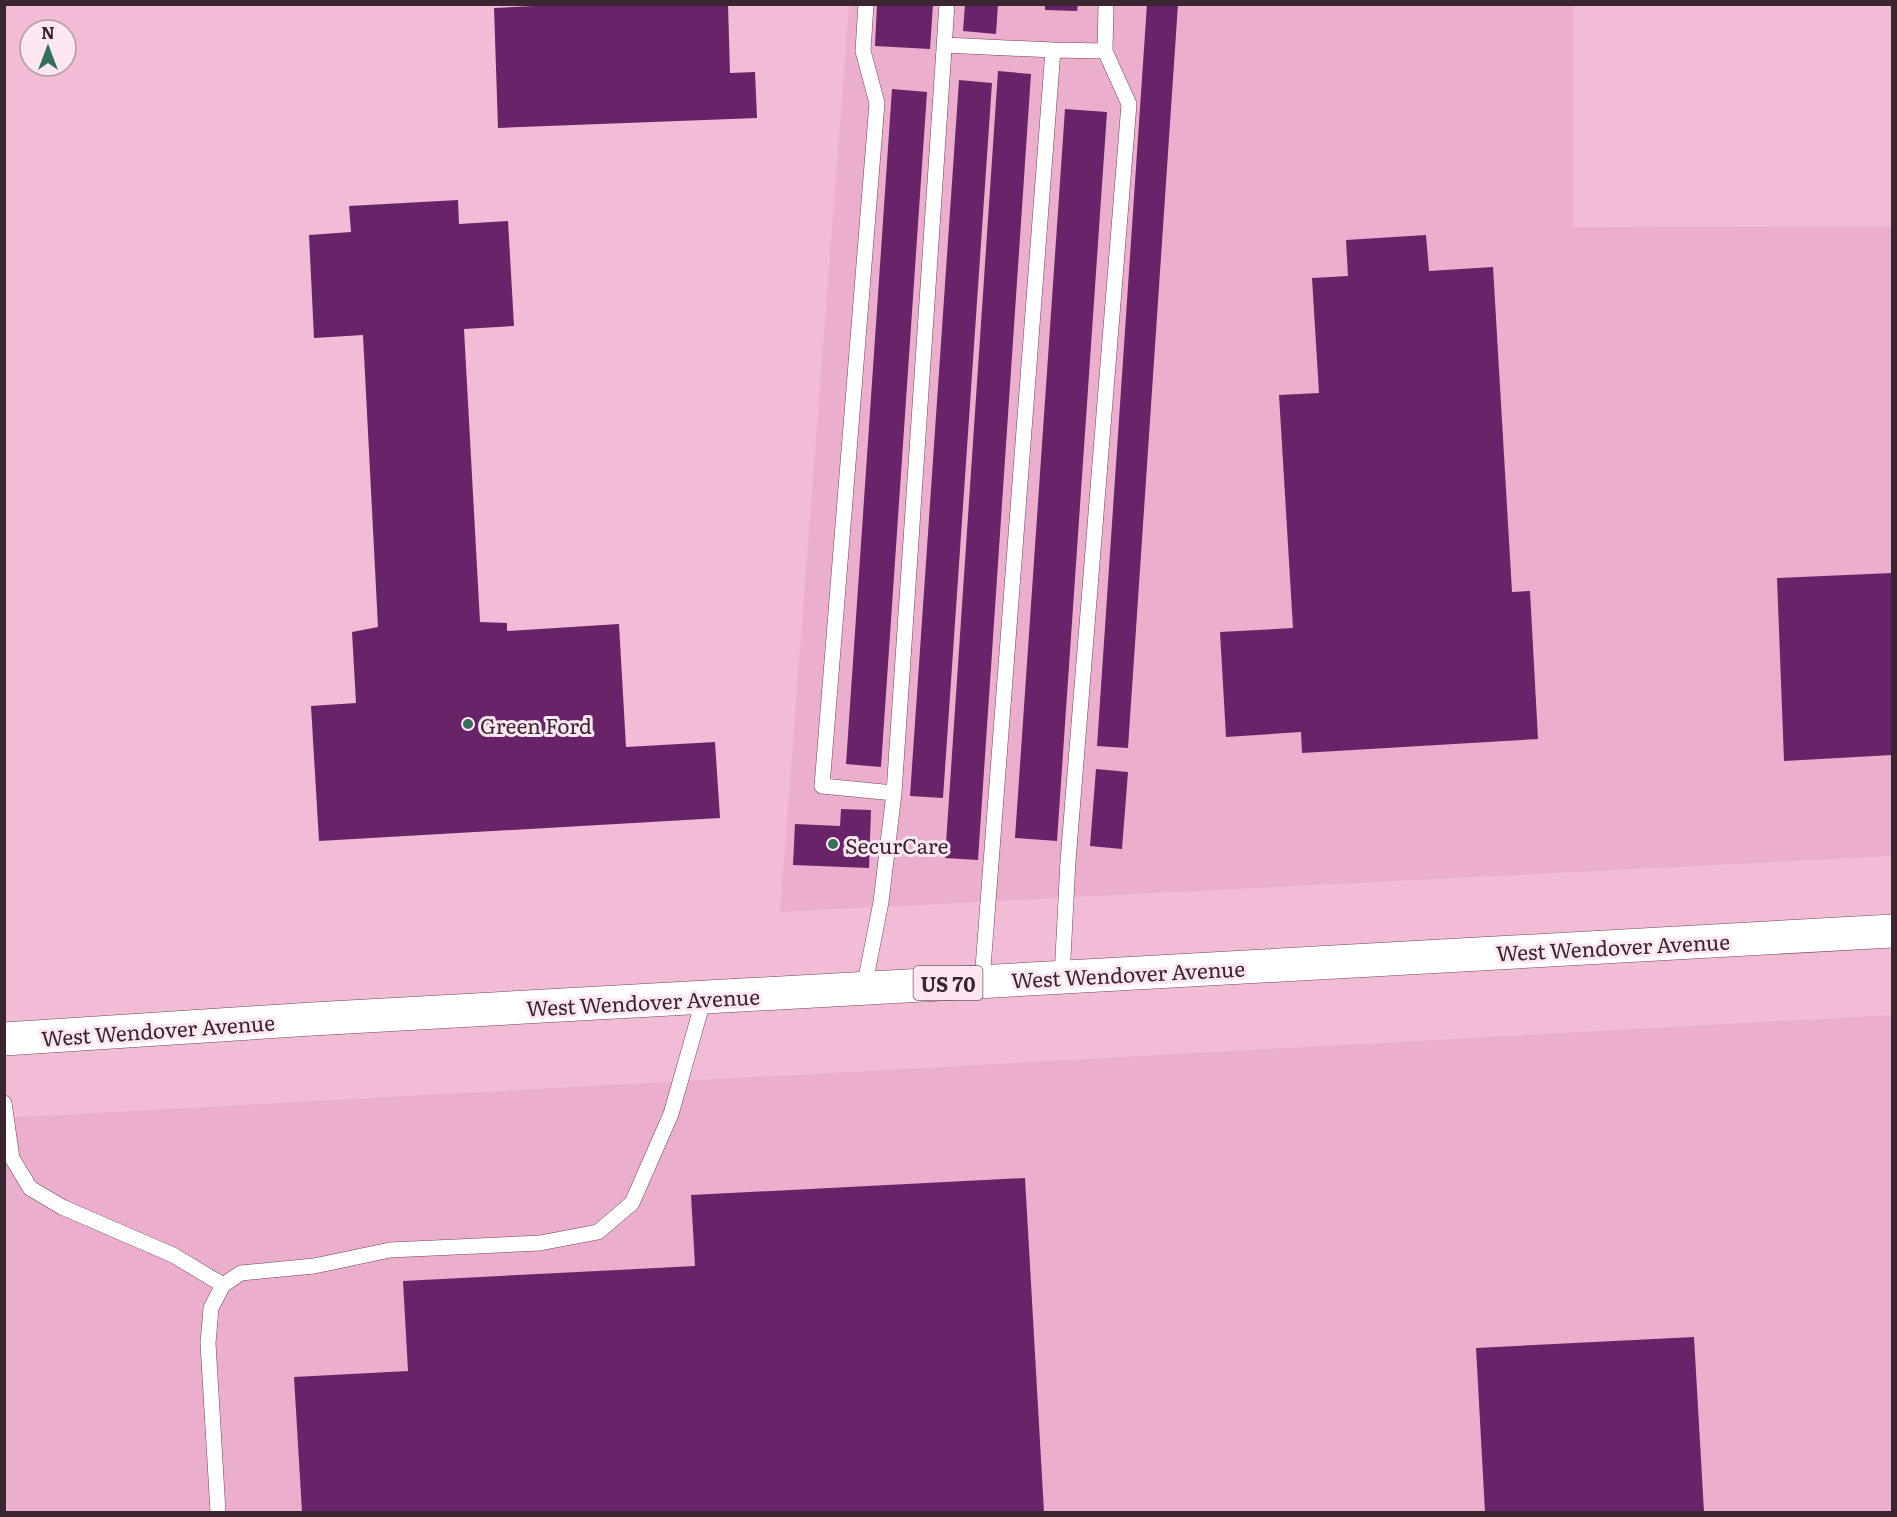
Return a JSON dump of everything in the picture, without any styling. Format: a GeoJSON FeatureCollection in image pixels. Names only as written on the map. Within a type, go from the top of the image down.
{"type":"FeatureCollection","features":[{"type":"Feature","properties":{"kind":"highway","name":"West Wendover Avenue"},"geometry":{"type":"LineString","coordinates":[[4,1040],[324,1018],[1893,931]]}},
{"type":"Feature","properties":{"kind":"lane"},"geometry":{"type":"LineString","coordinates":[[866,4],[863,51],[877,103],[822,786],[894,793]]}},
{"type":"Feature","properties":{"kind":"lane"},"geometry":{"type":"LineString","coordinates":[[864,988],[881,902],[894,793],[947,4]]}},
{"type":"Feature","properties":{"kind":"lane"},"geometry":{"type":"LineString","coordinates":[[1062,977],[1069,850],[1129,104],[1105,51],[1106,4]]}},
{"type":"Feature","properties":{"kind":"lane"},"geometry":{"type":"LineString","coordinates":[[944,45],[1105,51]]}},
{"type":"Feature","properties":{"kind":"lane"},"geometry":{"type":"LineString","coordinates":[[982,981],[1053,50]]}},
{"type":"Feature","properties":{"kind":"lane"},"geometry":{"type":"LineString","coordinates":[[218,1512],[208,1343],[211,1308],[223,1285],[241,1273],[314,1266],[390,1250],[540,1244],[598,1232],[632,1203],[671,1114],[704,998]]}},
{"type":"Feature","properties":{"kind":"lane"},"geometry":{"type":"LineString","coordinates":[[4,1103],[12,1158],[30,1188],[62,1207],[173,1255],[223,1285]]}},
{"type":"Feature","properties":{"kind":"shaded area"},"geometry":{"type":"Polygon","coordinates":[[[849,5],[1573,5],[1573,227],[1892,226],[1892,856],[780,912],[849,5]]]}},
{"type":"Feature","properties":{"kind":"shaded area"},"geometry":{"type":"Polygon","coordinates":[[[1892,1015],[1892,1512],[5,1512],[4,1118],[1892,1015]]]}},
{"type":"Feature","properties":{"kind":"building"},"geometry":{"type":"Polygon","coordinates":[[[574,4],[728,4],[730,73],[755,72],[757,118],[498,128],[494,8],[574,4]]]}},
{"type":"Feature","properties":{"kind":"building"},"geometry":{"type":"Polygon","coordinates":[[[877,4],[933,4],[930,49],[875,46],[877,4]]]}},
{"type":"Feature","properties":{"kind":"building"},"geometry":{"type":"Polygon","coordinates":[[[965,4],[998,4],[996,34],[963,31],[965,4]]]}},
{"type":"Feature","properties":{"kind":"building"},"geometry":{"type":"Polygon","coordinates":[[[1045,4],[1078,4],[1077,11],[1045,10],[1045,4]]]}},
{"type":"Feature","properties":{"kind":"building"},"geometry":{"type":"Polygon","coordinates":[[[1147,4],[1178,4],[1128,748],[1097,746],[1147,4]]]}},
{"type":"Feature","properties":{"kind":"building"},"geometry":{"type":"Polygon","coordinates":[[[998,71],[1031,74],[978,860],[945,858],[998,71]]]}},
{"type":"Feature","properties":{"kind":"building"},"geometry":{"type":"Polygon","coordinates":[[[959,80],[992,83],[943,798],[910,796],[959,80]]]}},
{"type":"Feature","properties":{"kind":"building"},"geometry":{"type":"Polygon","coordinates":[[[892,89],[927,92],[881,767],[846,764],[892,89]]]}},
{"type":"Feature","properties":{"kind":"building"},"geometry":{"type":"Polygon","coordinates":[[[1065,109],[1107,112],[1057,841],[1015,838],[1065,109]]]}},
{"type":"Feature","properties":{"kind":"building"},"geometry":{"type":"Polygon","coordinates":[[[458,200],[459,224],[508,221],[514,326],[464,329],[480,622],[507,623],[507,631],[619,624],[626,747],[715,742],[720,818],[319,841],[311,706],[356,703],[352,632],[378,627],[363,335],[314,338],[309,235],[351,232],[349,206],[458,200]]]}},
{"type":"Feature","properties":{"kind":"building"},"geometry":{"type":"Polygon","coordinates":[[[1426,235],[1429,271],[1493,267],[1512,592],[1530,591],[1538,739],[1302,753],[1301,732],[1226,737],[1220,632],[1293,628],[1279,395],[1319,393],[1312,278],[1348,276],[1346,240],[1426,235]]]}},
{"type":"Feature","properties":{"kind":"building"},"geometry":{"type":"Polygon","coordinates":[[[1892,573],[1892,755],[1784,761],[1777,578],[1892,573]]]}},
{"type":"Feature","properties":{"kind":"building"},"geometry":{"type":"Polygon","coordinates":[[[1096,769],[1128,772],[1122,849],[1090,846],[1096,769]]]}},
{"type":"Feature","properties":{"kind":"building"},"geometry":{"type":"Polygon","coordinates":[[[841,809],[871,810],[869,868],[793,865],[795,824],[840,826],[841,809]]]}},
{"type":"Feature","properties":{"kind":"building"},"geometry":{"type":"Polygon","coordinates":[[[1025,1178],[1044,1512],[302,1512],[294,1377],[408,1371],[403,1281],[695,1266],[691,1195],[1025,1178]]]}},
{"type":"Feature","properties":{"kind":"building"},"geometry":{"type":"Polygon","coordinates":[[[1694,1337],[1704,1512],[1485,1512],[1476,1348],[1694,1337]]]}},
{"type":"Feature","properties":{"kind":"place","name":"Green Ford"},"geometry":{"type":"Point","coordinates":[468,724]}},
{"type":"Feature","properties":{"kind":"place","name":"SecurCare"},"geometry":{"type":"Point","coordinates":[833,844]}}]}
